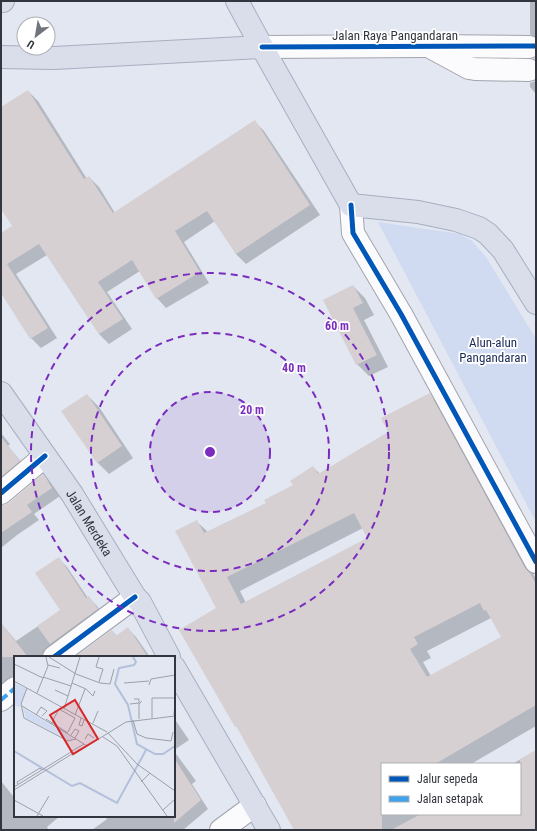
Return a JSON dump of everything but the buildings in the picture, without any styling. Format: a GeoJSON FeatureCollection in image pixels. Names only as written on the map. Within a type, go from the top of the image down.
{"type":"FeatureCollection","features":[{"type":"Feature","properties":{"kind":"highway"},"geometry":{"type":"LineString","coordinates":[[237,1],[351,205],[418,212],[456,220],[479,228],[488,234],[503,250],[536,303]]}},
{"type":"Feature","properties":{"kind":"highway","name":"Jalan Raya Pangandaran"},"geometry":{"type":"LineString","coordinates":[[1,57],[54,58],[262,47]]}},
{"type":"Feature","properties":{"kind":"highway","name":"Jalan Merdeka"},"geometry":{"type":"LineString","coordinates":[[1,393],[72,494],[135,598],[140,602],[168,656]]}},
{"type":"Feature","properties":{"kind":"highway"},"geometry":{"type":"LineString","coordinates":[[175,669],[269,830]]}},
{"type":"Feature","properties":{"kind":"street"},"geometry":{"type":"LineString","coordinates":[[428,46],[475,70],[529,70]]}},
{"type":"Feature","properties":{"kind":"street","name":"Jalan Raya Pangandaran"},"geometry":{"type":"LineString","coordinates":[[262,47],[529,47]]}},
{"type":"Feature","properties":{"kind":"street"},"geometry":{"type":"LineString","coordinates":[[351,205],[353,233],[401,314],[536,562]]}},
{"type":"Feature","properties":{"kind":"street"},"geometry":{"type":"LineString","coordinates":[[1,492],[45,456]]}},
{"type":"Feature","properties":{"kind":"street"},"geometry":{"type":"LineString","coordinates":[[55,656],[135,598]]}},
{"type":"Feature","properties":{"kind":"street"},"geometry":{"type":"LineString","coordinates":[[1,700],[14,689]]}},
{"type":"Feature","properties":{"kind":"street"},"geometry":{"type":"LineString","coordinates":[[221,830],[255,805]]}},
{"type":"Feature","properties":{"kind":"green space","name":"Alun-alun Pangandaran"},"geometry":{"type":"Polygon","coordinates":[[[378,222],[460,234],[472,241],[486,257],[536,339],[536,522],[378,222]]]}},
{"type":"Feature","properties":{"kind":"marked path"},"geometry":{"type":"LineString","coordinates":[[1,700],[14,689]]}},
{"type":"Feature","properties":{"kind":"cycle path"},"geometry":{"type":"LineString","coordinates":[[262,47],[536,46]]}},
{"type":"Feature","properties":{"kind":"cycle path"},"geometry":{"type":"LineString","coordinates":[[351,205],[353,233],[401,314],[536,562]]}},
{"type":"Feature","properties":{"kind":"cycle path"},"geometry":{"type":"LineString","coordinates":[[1,493],[45,456]]}},
{"type":"Feature","properties":{"kind":"cycle path"},"geometry":{"type":"LineString","coordinates":[[55,656],[135,597]]}}]}
